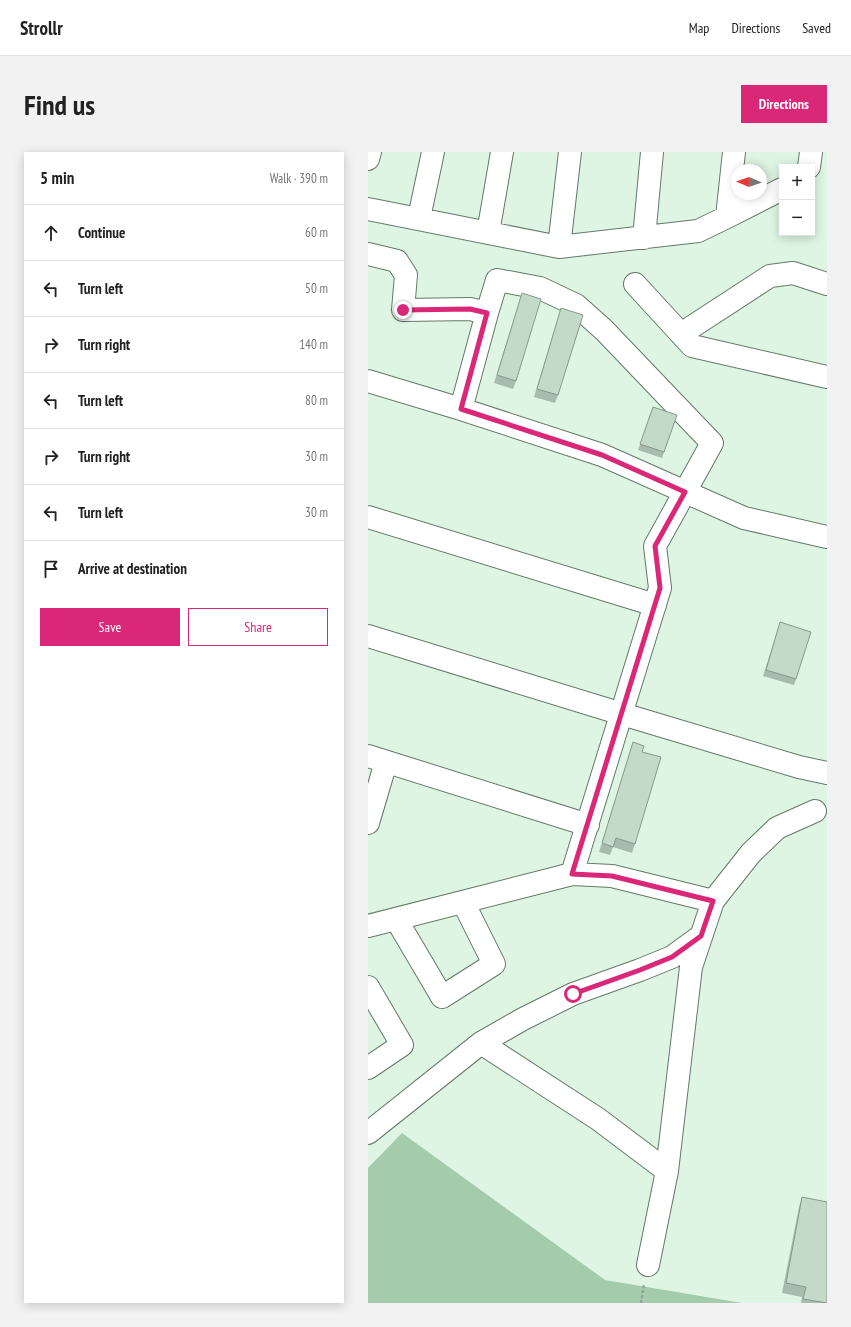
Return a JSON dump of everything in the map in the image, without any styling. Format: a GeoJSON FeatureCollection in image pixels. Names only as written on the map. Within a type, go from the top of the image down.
{"type":"FeatureCollection","features":[{"type":"Feature","properties":{"kind":"street"},"geometry":{"type":"LineString","coordinates":[[368,159],[370,152]]}},
{"type":"Feature","properties":{"kind":"street"},"geometry":{"type":"LineString","coordinates":[[419,218],[433,152]]}},
{"type":"Feature","properties":{"kind":"street"},"geometry":{"type":"LineString","coordinates":[[488,233],[502,152]]}},
{"type":"Feature","properties":{"kind":"street"},"geometry":{"type":"LineString","coordinates":[[559,247],[570,152]]}},
{"type":"Feature","properties":{"kind":"street"},"geometry":{"type":"LineString","coordinates":[[644,238],[652,152]]}},
{"type":"Feature","properties":{"kind":"street"},"geometry":{"type":"LineString","coordinates":[[727,217],[734,152]]}},
{"type":"Feature","properties":{"kind":"street"},"geometry":{"type":"LineString","coordinates":[[809,164],[811,152]]}},
{"type":"Feature","properties":{"kind":"street"},"geometry":{"type":"LineString","coordinates":[[368,209],[559,247],[698,231],[779,191]]}},
{"type":"Feature","properties":{"kind":"street"},"geometry":{"type":"LineString","coordinates":[[368,254],[397,261],[406,275],[403,310],[470,309],[487,313]]}},
{"type":"Feature","properties":{"kind":"street"},"geometry":{"type":"LineString","coordinates":[[681,334],[770,276],[793,273],[827,284]]}},
{"type":"Feature","properties":{"kind":"street"},"geometry":{"type":"LineString","coordinates":[[461,409],[497,280],[540,288],[576,305],[604,330],[712,443],[655,546],[660,588],[572,874]]}},
{"type":"Feature","properties":{"kind":"street"},"geometry":{"type":"LineString","coordinates":[[635,284],[692,346],[827,377]]}},
{"type":"Feature","properties":{"kind":"street"},"geometry":{"type":"LineString","coordinates":[[368,381],[461,409],[602,455],[744,518],[827,537]]}},
{"type":"Feature","properties":{"kind":"street"},"geometry":{"type":"LineString","coordinates":[[368,517],[655,605]]}},
{"type":"Feature","properties":{"kind":"street"},"geometry":{"type":"LineString","coordinates":[[368,636],[799,767],[827,773]]}},
{"type":"Feature","properties":{"kind":"street"},"geometry":{"type":"LineString","coordinates":[[368,823],[377,759],[588,825]]}},
{"type":"Feature","properties":{"kind":"street"},"geometry":{"type":"LineString","coordinates":[[648,1265],[667,1171],[691,967],[713,901],[751,853],[777,828],[815,811]]}},
{"type":"Feature","properties":{"kind":"street"},"geometry":{"type":"LineString","coordinates":[[368,926],[572,874],[612,876],[713,901]]}},
{"type":"Feature","properties":{"kind":"street"},"geometry":{"type":"LineString","coordinates":[[396,919],[442,997],[494,964],[463,902]]}},
{"type":"Feature","properties":{"kind":"street"},"geometry":{"type":"LineString","coordinates":[[368,1133],[481,1043],[573,994],[672,957],[701,936]]}},
{"type":"Feature","properties":{"kind":"street"},"geometry":{"type":"LineString","coordinates":[[368,987],[402,1044],[368,1068]]}},
{"type":"Feature","properties":{"kind":"street"},"geometry":{"type":"LineString","coordinates":[[481,1043],[598,1119],[667,1171]]}},
{"type":"Feature","properties":{"kind":"green space"},"geometry":{"type":"Polygon","coordinates":[[[402,1133],[605,1280],[742,1303],[368,1303],[368,1168],[402,1133]]]}},
{"type":"Feature","properties":{"kind":"building"},"geometry":{"type":"Polygon","coordinates":[[[522,293],[541,299],[516,381],[497,375],[522,293]]]}},
{"type":"Feature","properties":{"kind":"building"},"geometry":{"type":"Polygon","coordinates":[[[561,308],[583,315],[558,395],[537,389],[561,308]]]}},
{"type":"Feature","properties":{"kind":"building"},"geometry":{"type":"Polygon","coordinates":[[[653,407],[677,415],[664,452],[640,444],[653,407]]]}},
{"type":"Feature","properties":{"kind":"building"},"geometry":{"type":"Polygon","coordinates":[[[780,622],[811,632],[796,679],[766,670],[780,622]]]}},
{"type":"Feature","properties":{"kind":"building"},"geometry":{"type":"Polygon","coordinates":[[[633,742],[644,746],[642,752],[661,757],[635,844],[616,838],[613,847],[602,843],[633,742]]]}},
{"type":"Feature","properties":{"kind":"building"},"geometry":{"type":"Polygon","coordinates":[[[802,1197],[827,1202],[827,1303],[803,1299],[806,1287],[786,1283],[802,1197]]]}},
{"type":"Feature","properties":{"kind":"route"},"geometry":{"type":"LineString","coordinates":[[403,310],[470,309],[487,313],[461,409],[602,455],[685,492],[655,546],[660,588],[572,874],[612,876],[713,901],[701,936],[672,957],[573,994]]}}]}
